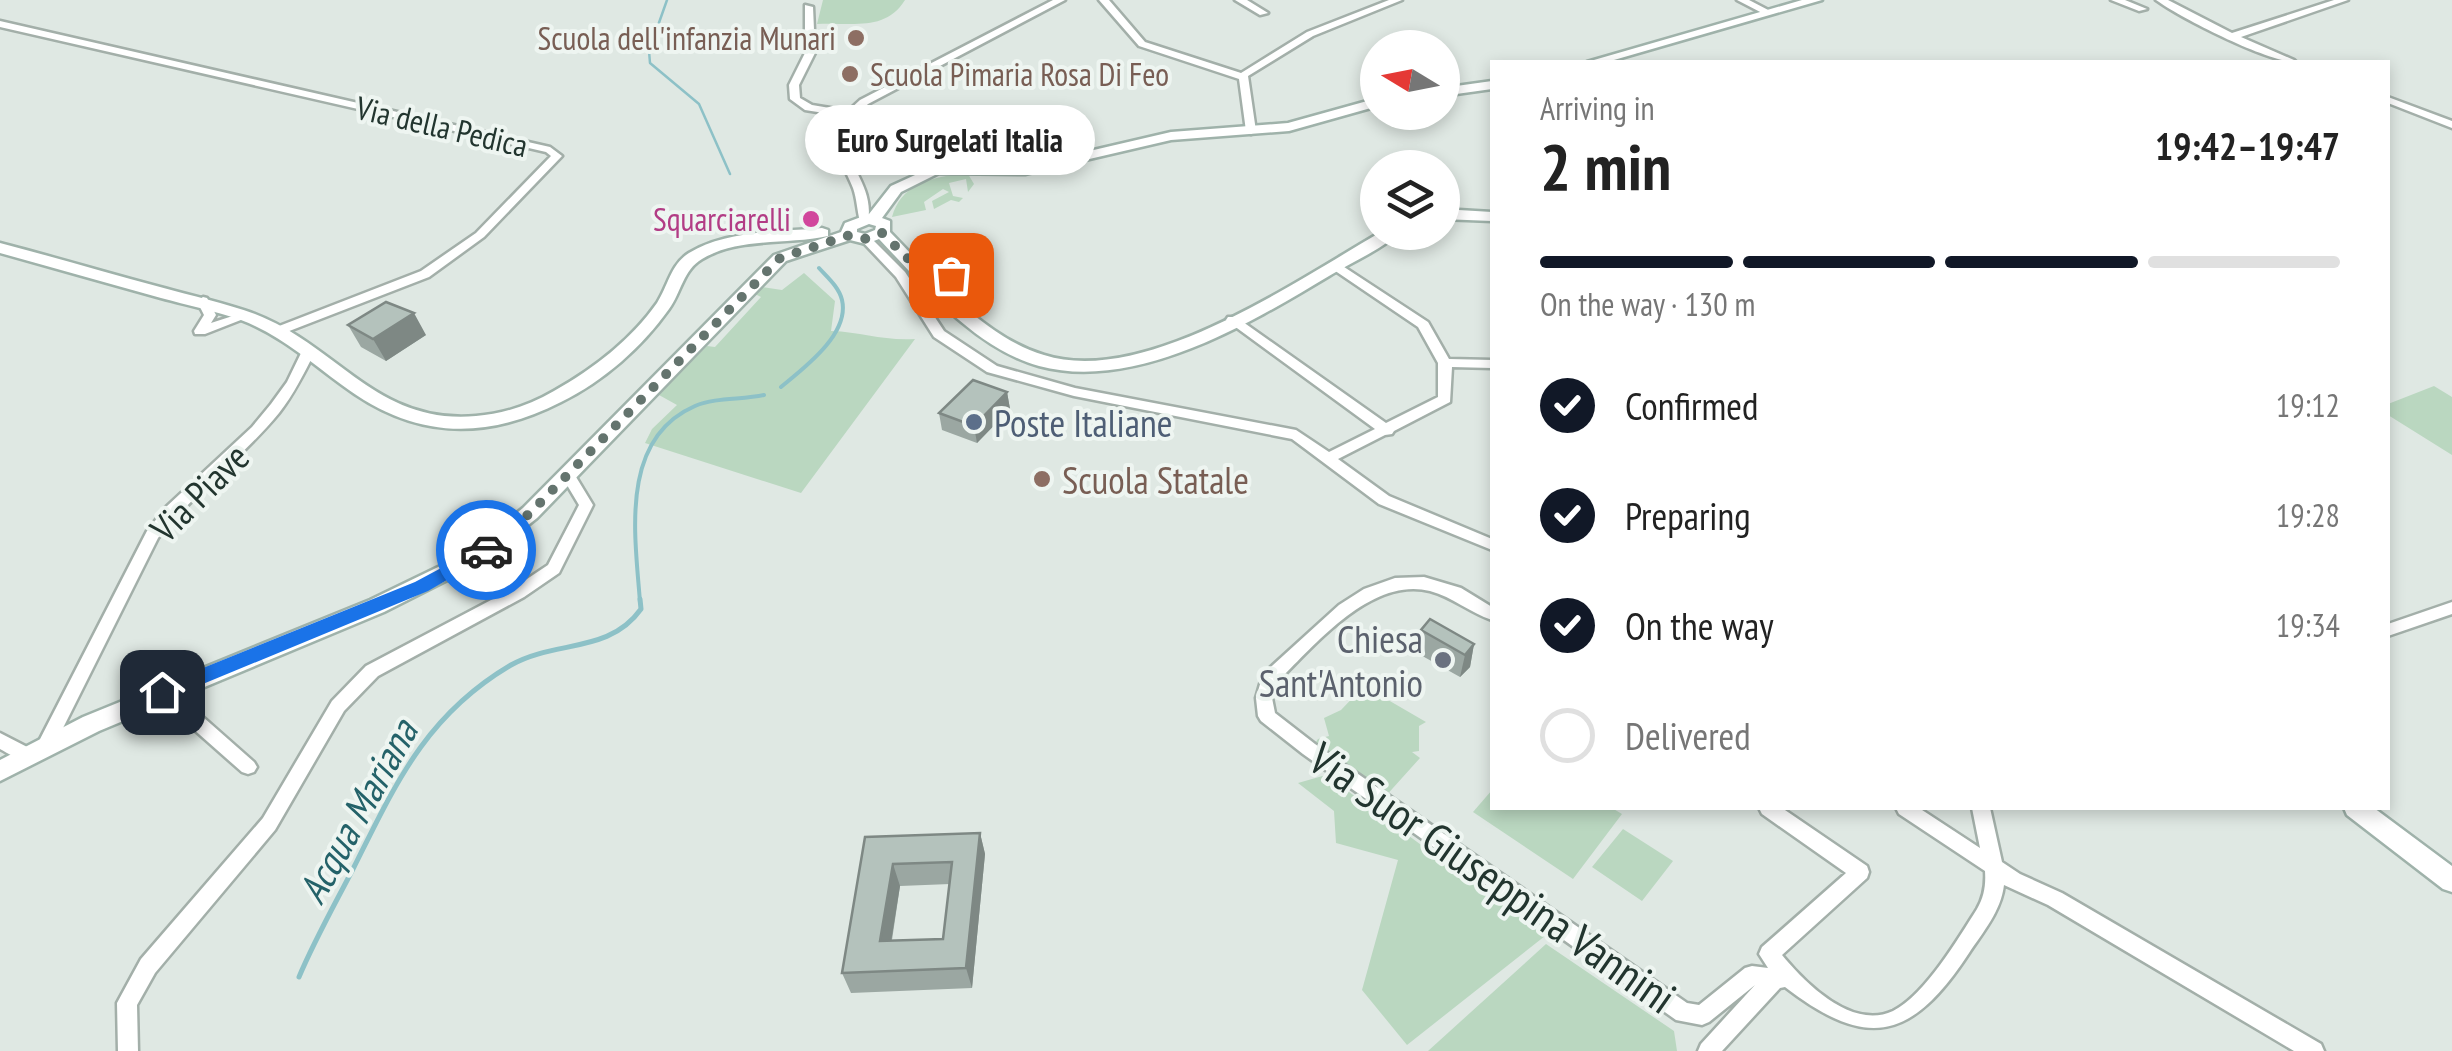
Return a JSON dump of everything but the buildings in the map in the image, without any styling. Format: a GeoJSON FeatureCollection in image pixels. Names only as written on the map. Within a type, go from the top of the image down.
{"type":"FeatureCollection","features":[{"type":"Feature","properties":{"kind":"main road"},"geometry":{"type":"LineString","coordinates":[[1601,60],[1816,0]]}},
{"type":"Feature","properties":{"kind":"main road"},"geometry":{"type":"LineString","coordinates":[[1460,89],[1490,85]]}},
{"type":"Feature","properties":{"kind":"main road"},"geometry":{"type":"LineString","coordinates":[[0,772],[37,750],[162,692],[448,574],[505,536],[780,258],[864,229],[891,193],[931,170],[1020,170],[1171,136],[1302,125],[1360,107]]}},
{"type":"Feature","properties":{"kind":"main road"},"geometry":{"type":"LineString","coordinates":[[1460,215],[1490,216]]}},
{"type":"Feature","properties":{"kind":"main road"},"geometry":{"type":"LineString","coordinates":[[0,248],[245,316],[279,331],[402,413],[451,423],[513,413],[559,396],[586,380],[658,313],[682,268],[698,254],[864,229],[991,334],[1046,362],[1098,368],[1143,360],[1232,320],[1362,250]]}},
{"type":"Feature","properties":{"kind":"main road"},"geometry":{"type":"LineString","coordinates":[[2359,810],[2452,880]]}},
{"type":"Feature","properties":{"kind":"street"},"geometry":{"type":"LineString","coordinates":[[1034,0],[1046,7]]}},
{"type":"Feature","properties":{"kind":"street"},"geometry":{"type":"LineString","coordinates":[[1060,0],[848,114],[842,150],[864,199],[864,229],[938,334],[992,368],[1074,392],[1296,435],[1331,457],[1384,500],[1489,541]]}},
{"type":"Feature","properties":{"kind":"street"},"geometry":{"type":"LineString","coordinates":[[1104,0],[1142,44],[1242,76],[1247,84],[1250,132]]}},
{"type":"Feature","properties":{"kind":"street"},"geometry":{"type":"LineString","coordinates":[[1240,0],[1263,13]]}},
{"type":"Feature","properties":{"kind":"street"},"geometry":{"type":"LineString","coordinates":[[1242,76],[1310,34],[1397,0]]}},
{"type":"Feature","properties":{"kind":"street"},"geometry":{"type":"LineString","coordinates":[[1742,0],[1770,13]]}},
{"type":"Feature","properties":{"kind":"street"},"geometry":{"type":"LineString","coordinates":[[2116,0],[2142,8]]}},
{"type":"Feature","properties":{"kind":"street"},"geometry":{"type":"LineString","coordinates":[[2161,0],[2231,37],[2286,60]]}},
{"type":"Feature","properties":{"kind":"street"},"geometry":{"type":"LineString","coordinates":[[2231,37],[2342,0]]}},
{"type":"Feature","properties":{"kind":"street"},"geometry":{"type":"LineString","coordinates":[[808,7],[810,54],[794,85],[795,99],[808,108],[848,114]]}},
{"type":"Feature","properties":{"kind":"street","name":"Via della Pedica"},"geometry":{"type":"LineString","coordinates":[[0,24],[550,150],[557,156],[480,236],[425,274],[279,331]]}},
{"type":"Feature","properties":{"kind":"street"},"geometry":{"type":"LineString","coordinates":[[2390,101],[2452,125]]}},
{"type":"Feature","properties":{"kind":"street"},"geometry":{"type":"LineString","coordinates":[[1331,457],[1445,399],[1445,363],[1423,325],[1334,266]]}},
{"type":"Feature","properties":{"kind":"street"},"geometry":{"type":"LineString","coordinates":[[932,282],[951,275]]}},
{"type":"Feature","properties":{"kind":"street"},"geometry":{"type":"LineString","coordinates":[[203,302],[210,315],[194,334],[245,316]]}},
{"type":"Feature","properties":{"kind":"street"},"geometry":{"type":"LineString","coordinates":[[1232,320],[1386,431]]}},
{"type":"Feature","properties":{"kind":"street"},"geometry":{"type":"LineString","coordinates":[[959,348],[991,334]]}},
{"type":"Feature","properties":{"kind":"street","name":"Via Piave"},"geometry":{"type":"LineString","coordinates":[[37,750],[152,535],[176,506],[263,426],[298,376],[308,352]]}},
{"type":"Feature","properties":{"kind":"street"},"geometry":{"type":"LineString","coordinates":[[1445,363],[1490,364]]}},
{"type":"Feature","properties":{"kind":"street"},"geometry":{"type":"LineString","coordinates":[[128,1051],[127,1003],[148,966],[269,824],[338,706],[372,671],[518,593],[554,569],[586,505],[568,475]]}},
{"type":"Feature","properties":{"kind":"street","name":"Via Suor Giuseppina Vannini"},"geometry":{"type":"LineString","coordinates":[[1490,613],[1437,588],[1411,581],[1366,592],[1269,679],[1264,698],[1268,716],[1308,749],[1684,1013],[1702,1016],[1752,975],[1782,978]]}},
{"type":"Feature","properties":{"kind":"street"},"geometry":{"type":"LineString","coordinates":[[2390,629],[2452,608]]}},
{"type":"Feature","properties":{"kind":"street"},"geometry":{"type":"LineString","coordinates":[[162,692],[248,767]]}},
{"type":"Feature","properties":{"kind":"street"},"geometry":{"type":"LineString","coordinates":[[0,740],[37,750]]}},
{"type":"Feature","properties":{"kind":"street"},"geometry":{"type":"LineString","coordinates":[[1771,810],[1860,872],[1770,954],[1782,978],[1848,1020],[1878,1025],[1895,1021],[1910,1010],[1971,934],[1992,897],[1995,883],[1981,810]]}},
{"type":"Feature","properties":{"kind":"street"},"geometry":{"type":"LineString","coordinates":[[1908,810],[1992,865],[2314,1051]]}},
{"type":"Feature","properties":{"kind":"street"},"geometry":{"type":"LineString","coordinates":[[1708,1051],[1782,978]]}},
{"type":"Feature","properties":{"kind":"green space"},"geometry":{"type":"Polygon","coordinates":[[[823,0],[905,0],[878,21],[817,24],[823,0]]]}},
{"type":"Feature","properties":{"kind":"green space"},"geometry":{"type":"Polygon","coordinates":[[[968,174],[974,184],[968,192],[966,179],[949,183],[953,196],[963,198],[959,202],[951,200],[934,209],[932,201],[949,192],[943,189],[924,202],[926,210],[892,217],[902,197],[917,185],[968,174]]]}},
{"type":"Feature","properties":{"kind":"green space"},"geometry":{"type":"Polygon","coordinates":[[[804,273],[835,301],[831,331],[915,339],[801,493],[645,443],[652,429],[677,405],[659,395],[707,346],[715,347],[761,297],[755,294],[762,287],[782,290],[804,273]]]}},
{"type":"Feature","properties":{"kind":"green space"},"geometry":{"type":"Polygon","coordinates":[[[2434,386],[2452,397],[2452,455],[2390,416],[2390,403],[2434,386]]]}},
{"type":"Feature","properties":{"kind":"green space"},"geometry":{"type":"Polygon","coordinates":[[[1364,686],[1426,722],[1419,726],[1419,751],[1412,752],[1420,758],[1384,798],[1312,748],[1318,739],[1329,736],[1324,718],[1341,710],[1364,686]]]}},
{"type":"Feature","properties":{"kind":"green space"},"geometry":{"type":"Polygon","coordinates":[[[1326,775],[1545,936],[1407,1045],[1362,990],[1398,860],[1336,843],[1334,811],[1298,783],[1326,775]]]}},
{"type":"Feature","properties":{"kind":"green space"},"geometry":{"type":"Polygon","coordinates":[[[1490,792],[1490,810],[1615,810],[1622,814],[1573,879],[1473,812],[1490,792]]]}},
{"type":"Feature","properties":{"kind":"green space"},"geometry":{"type":"Polygon","coordinates":[[[1623,829],[1673,861],[1642,901],[1592,867],[1623,829]]]}},
{"type":"Feature","properties":{"kind":"green space"},"geometry":{"type":"Polygon","coordinates":[[[1546,944],[1674,1031],[1677,1051],[1428,1051],[1546,944]]]}},
{"type":"Feature","properties":{"kind":"waterway"},"geometry":{"type":"LineString","coordinates":[[667,0],[649,51],[650,63],[699,104],[730,174]]}},
{"type":"Feature","properties":{"kind":"waterway"},"geometry":{"type":"LineString","coordinates":[[781,387],[823,349],[843,313],[840,295],[819,268]]}},
{"type":"Feature","properties":{"kind":"waterway","name":"Acqua Mariana"},"geometry":{"type":"LineString","coordinates":[[640,602],[637,491],[654,441],[671,421],[695,406],[764,395]]}},
{"type":"Feature","properties":{"kind":"waterway","name":"Acqua Mariana"},"geometry":{"type":"LineString","coordinates":[[299,977],[384,807],[435,729],[457,706],[511,665],[613,633],[641,609],[640,599]]}},
{"type":"Feature","properties":{"kind":"way so far"},"geometry":{"type":"LineString","coordinates":[[486,550],[530,513],[780,258],[850,235],[866,239],[882,233],[932,282],[951,275]]}},
{"type":"Feature","properties":{"kind":"place","name":"Scuola dell'infanzia Munari"},"geometry":{"type":"Point","coordinates":[856,38]}},
{"type":"Feature","properties":{"kind":"place","name":"Scuola Pimaria Rosa Di Feo"},"geometry":{"type":"Point","coordinates":[850,74]}},
{"type":"Feature","properties":{"kind":"place","name":"Squarciarelli"},"geometry":{"type":"Point","coordinates":[811,219]}},
{"type":"Feature","properties":{"kind":"place","name":"Euro Surgelati Italia"},"geometry":{"type":"Point","coordinates":[951,275]}},
{"type":"Feature","properties":{"kind":"place","name":"Poste Italiane"},"geometry":{"type":"Point","coordinates":[974,422]}},
{"type":"Feature","properties":{"kind":"place","name":"Scuola Statale"},"geometry":{"type":"Point","coordinates":[1042,479]}},
{"type":"Feature","properties":{"kind":"place","name":"Chiesa Sant'Antonio"},"geometry":{"type":"Point","coordinates":[1443,660]}},
{"type":"Feature","properties":{"kind":"route"},"geometry":{"type":"LineString","coordinates":[[162,692],[422,586],[486,550]]}}]}
